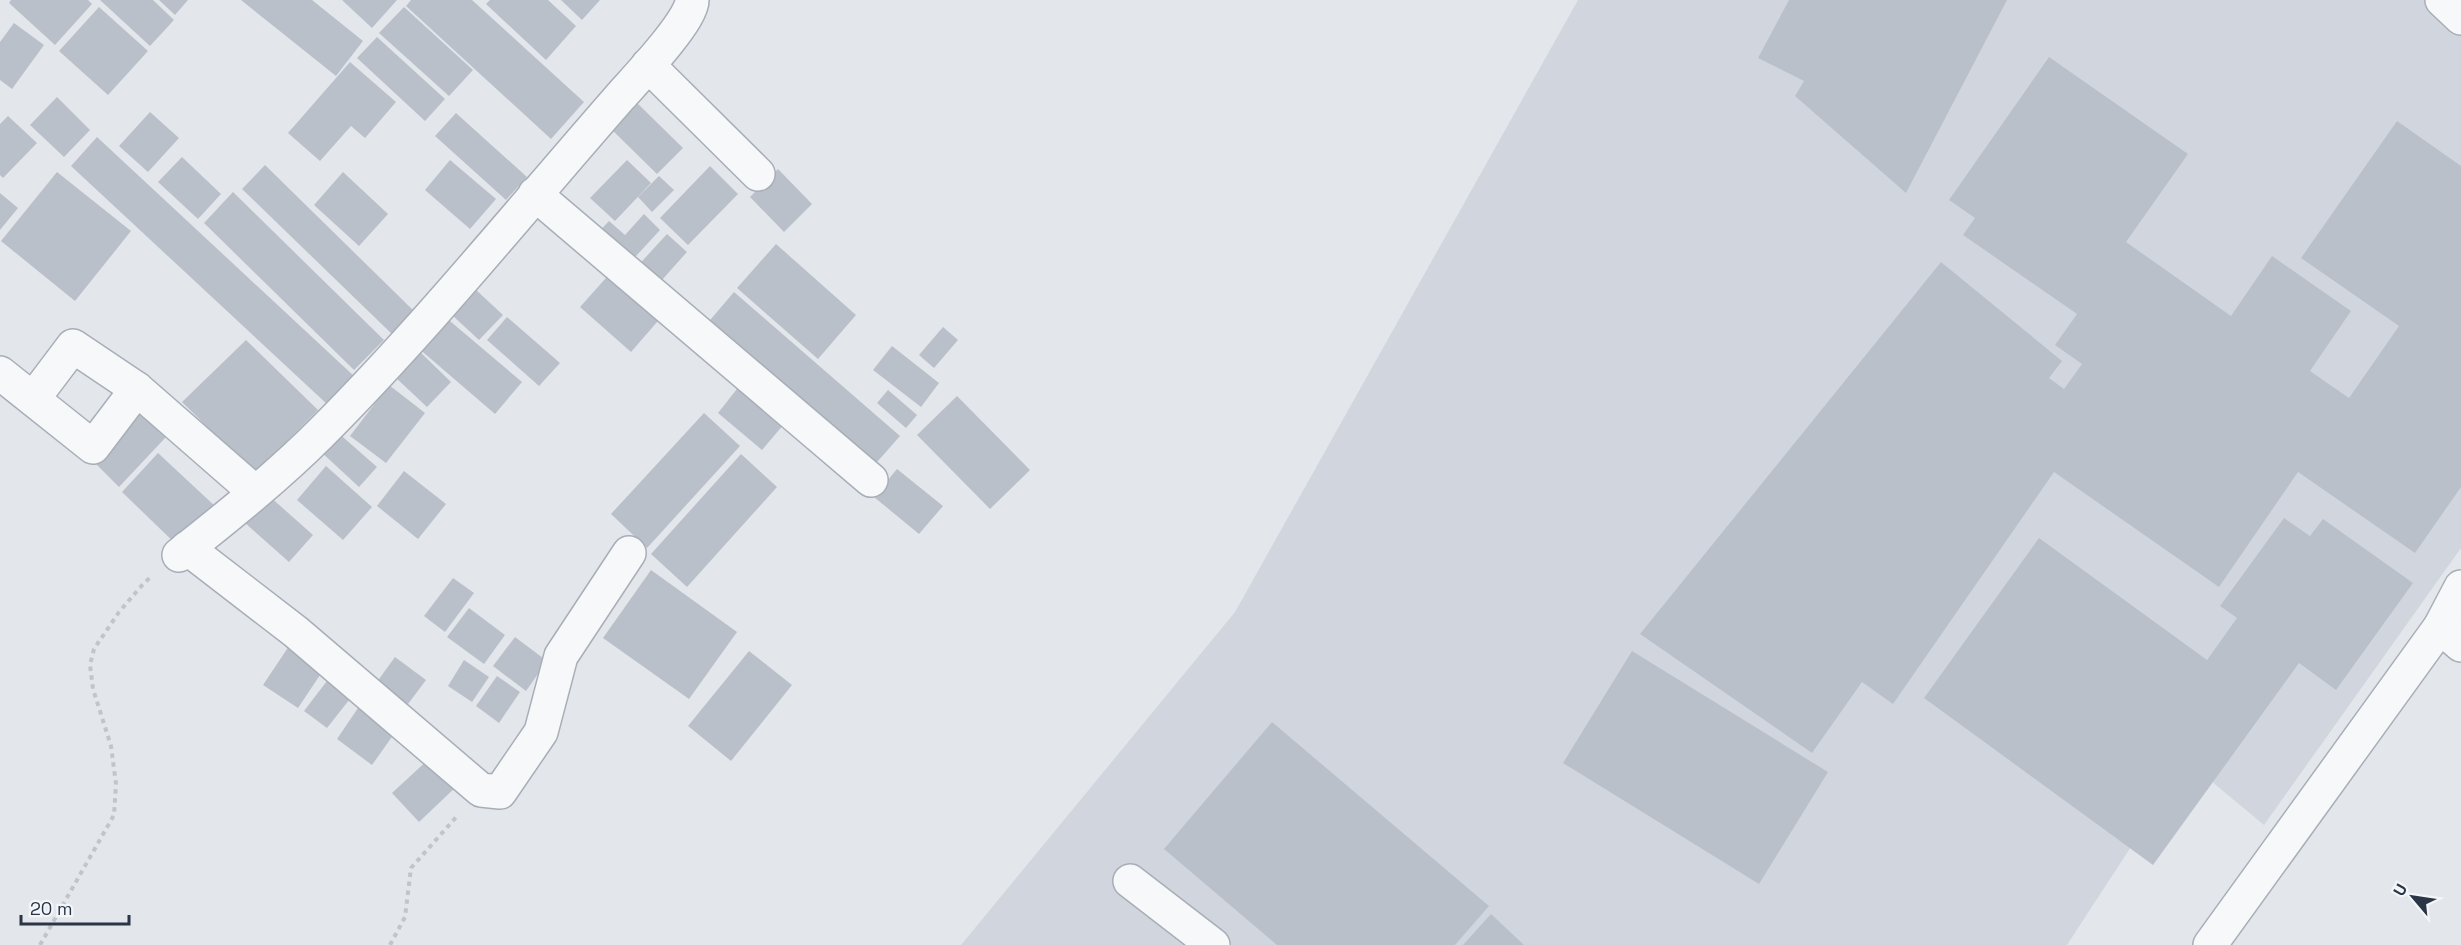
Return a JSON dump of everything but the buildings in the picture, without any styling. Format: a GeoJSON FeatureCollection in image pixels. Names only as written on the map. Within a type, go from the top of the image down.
{"type":"FeatureCollection","features":[{"type":"Feature","properties":{"kind":"street"},"geometry":{"type":"LineString","coordinates":[[629,553],[561,656],[541,732],[500,792],[481,790],[296,632],[183,552],[320,434],[442,302],[648,65],[685,19],[692,7],[692,0]]}},
{"type":"Feature","properties":{"kind":"street"},"geometry":{"type":"LineString","coordinates":[[2442,0],[2461,18]]}},
{"type":"Feature","properties":{"kind":"street"},"geometry":{"type":"LineString","coordinates":[[648,65],[758,174]]}},
{"type":"Feature","properties":{"kind":"street"},"geometry":{"type":"LineString","coordinates":[[535,194],[870,480]]}},
{"type":"Feature","properties":{"kind":"street"},"geometry":{"type":"LineString","coordinates":[[33,399],[73,346],[137,389],[255,492]]}},
{"type":"Feature","properties":{"kind":"street"},"geometry":{"type":"LineString","coordinates":[[0,373],[93,447],[137,389]]}},
{"type":"Feature","properties":{"kind":"street"},"geometry":{"type":"LineString","coordinates":[[2210,945],[2450,636],[2461,587]]}},
{"type":"Feature","properties":{"kind":"street"},"geometry":{"type":"LineString","coordinates":[[1130,881],[1213,945]]}},
{"type":"Feature","properties":{"kind":"path"},"geometry":{"type":"LineString","coordinates":[[40,945],[114,815],[116,784],[111,746],[93,689],[90,665],[94,649],[119,612],[144,583],[183,552]]}},
{"type":"Feature","properties":{"kind":"path"},"geometry":{"type":"LineString","coordinates":[[390,945],[405,917],[411,868],[481,790]]}},
{"type":"Feature","properties":{"kind":"shaded area"},"geometry":{"type":"Polygon","coordinates":[[[1578,0],[2461,0],[2461,548],[2264,825],[2187,761],[2067,945],[961,945],[1235,612],[1578,0]]]}}]}
